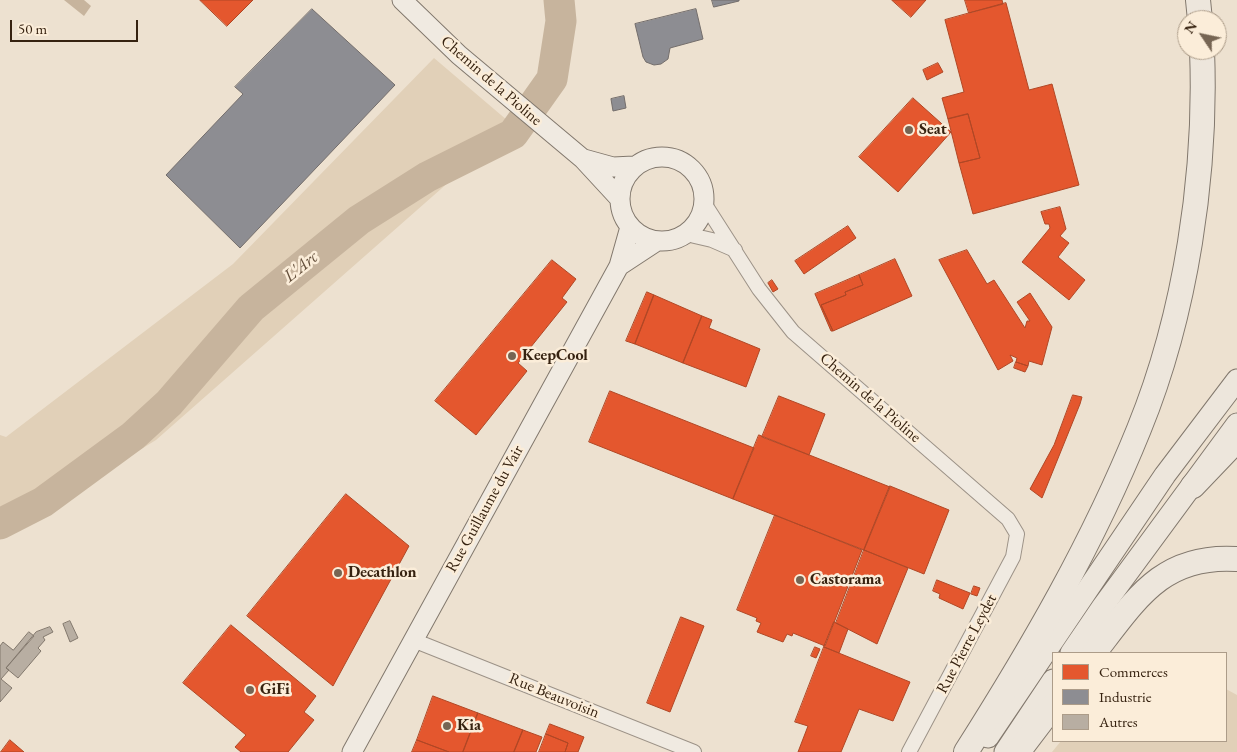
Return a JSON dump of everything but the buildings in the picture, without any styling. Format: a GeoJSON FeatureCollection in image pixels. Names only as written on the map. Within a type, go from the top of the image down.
{"type":"FeatureCollection","features":[{"type":"Feature","properties":{"kind":"highway"},"geometry":{"type":"LineString","coordinates":[[966,752],[1021,665],[1080,560],[1140,427],[1174,317],[1190,241],[1202,120],[1202,60]]}},
{"type":"Feature","properties":{"kind":"highway"},"geometry":{"type":"LineString","coordinates":[[1194,486],[1237,440]]}},
{"type":"Feature","properties":{"kind":"highway"},"geometry":{"type":"LineString","coordinates":[[1095,652],[1137,600],[1170,570],[1202,560],[1218,558],[1237,559]]}},
{"type":"Feature","properties":{"kind":"highway"},"geometry":{"type":"LineString","coordinates":[[1018,752],[1052,707]]}},
{"type":"Feature","properties":{"kind":"main road","name":"Chemin de la Pioline"},"geometry":{"type":"LineString","coordinates":[[402,0],[479,72],[580,156],[620,198]]}},
{"type":"Feature","properties":{"kind":"main road","name":"Chemin de la Pioline"},"geometry":{"type":"LineString","coordinates":[[580,156],[613,167],[634,166]]}},
{"type":"Feature","properties":{"kind":"main road"},"geometry":{"type":"LineString","coordinates":[[657,156],[678,159],[690,166],[699,176],[704,189],[704,203],[695,226],[686,234],[677,239],[657,241],[647,239],[630,227],[621,209],[620,198],[626,176],[634,166],[657,156]]}},
{"type":"Feature","properties":{"kind":"main road","name":"Rue Guillaume du Vair"},"geometry":{"type":"LineString","coordinates":[[352,752],[618,266],[630,227]]}},
{"type":"Feature","properties":{"kind":"main road","name":"Rue Guillaume du Vair"},"geometry":{"type":"LineString","coordinates":[[618,266],[657,241]]}},
{"type":"Feature","properties":{"kind":"main road"},"geometry":{"type":"LineString","coordinates":[[978,752],[1165,475],[1237,380]]}},
{"type":"Feature","properties":{"kind":"main road"},"geometry":{"type":"LineString","coordinates":[[1072,652],[1103,606],[1194,486],[1237,424]]}},
{"type":"Feature","properties":{"kind":"main road"},"geometry":{"type":"LineString","coordinates":[[1005,752],[1052,682]]}},
{"type":"Feature","properties":{"kind":"street","name":"Chemin de la Pioline"},"geometry":{"type":"LineString","coordinates":[[704,203],[759,289],[793,332],[1008,519],[1017,534]]}},
{"type":"Feature","properties":{"kind":"street"},"geometry":{"type":"LineString","coordinates":[[686,234],[712,240],[736,251]]}},
{"type":"Feature","properties":{"kind":"street","name":"Rue Pierre Leydet"},"geometry":{"type":"LineString","coordinates":[[909,752],[1013,557],[1017,534]]}},
{"type":"Feature","properties":{"kind":"street","name":"Rue Beauvoisin"},"geometry":{"type":"LineString","coordinates":[[413,640],[694,752]]}},
{"type":"Feature","properties":{"kind":"shaded area"},"geometry":{"type":"Polygon","coordinates":[[[64,0],[84,0],[91,6],[84,16],[64,0]]]}},
{"type":"Feature","properties":{"kind":"shaded area"},"geometry":{"type":"Polygon","coordinates":[[[434,58],[521,132],[450,181],[156,440],[0,536],[0,435],[6,437],[233,264],[434,58]]]}},
{"type":"Feature","properties":{"kind":"shaded area"},"geometry":{"type":"Polygon","coordinates":[[[1227,690],[1237,695],[1237,752],[1052,752],[1060,742],[1227,742],[1227,690]]]}},
{"type":"Feature","properties":{"kind":"waterway","name":"L'Arc"},"geometry":{"type":"LineString","coordinates":[[0,524],[43,502],[133,436],[169,403],[251,308],[359,220],[427,177],[513,134],[552,79],[561,21],[559,0]]}},
{"type":"Feature","properties":{"kind":"place","name":"Seat"},"geometry":{"type":"Point","coordinates":[909,130]}},
{"type":"Feature","properties":{"kind":"place","name":"KeepCool"},"geometry":{"type":"Point","coordinates":[512,356]}},
{"type":"Feature","properties":{"kind":"place","name":"Decathlon"},"geometry":{"type":"Point","coordinates":[338,573]}},
{"type":"Feature","properties":{"kind":"place","name":"Castorama"},"geometry":{"type":"Point","coordinates":[800,580]}},
{"type":"Feature","properties":{"kind":"place","name":"GiFi"},"geometry":{"type":"Point","coordinates":[250,690]}},
{"type":"Feature","properties":{"kind":"place","name":"Kia"},"geometry":{"type":"Point","coordinates":[447,726]}}]}
